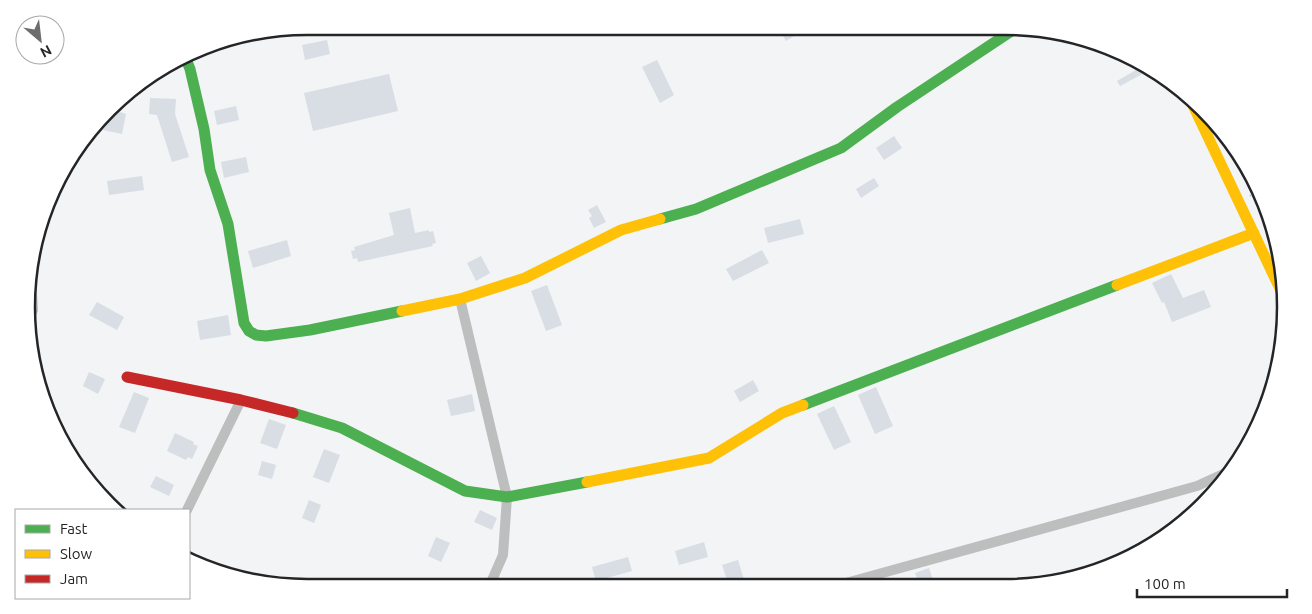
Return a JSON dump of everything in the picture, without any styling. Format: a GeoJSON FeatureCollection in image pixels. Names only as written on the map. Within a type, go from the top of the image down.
{"type":"FeatureCollection","features":[{"type":"Feature","properties":{"kind":"street"},"geometry":{"type":"LineString","coordinates":[[188,63],[204,129],[210,170],[228,224],[244,323],[249,331],[256,335],[266,336],[310,330],[460,300],[525,278],[621,230],[696,209],[834,152],[1005,35]]}},
{"type":"Feature","properties":{"kind":"street"},"geometry":{"type":"LineString","coordinates":[[1198,116],[1275,279]]}},
{"type":"Feature","properties":{"kind":"street"},"geometry":{"type":"LineString","coordinates":[[127,378],[242,400],[280,409],[342,428],[465,491],[507,498],[709,458],[782,413],[1254,233]]}},
{"type":"Feature","properties":{"kind":"street"},"geometry":{"type":"LineString","coordinates":[[460,300],[507,498],[503,555],[492,579]]}},
{"type":"Feature","properties":{"kind":"street"},"geometry":{"type":"LineString","coordinates":[[188,509],[242,400]]}},
{"type":"Feature","properties":{"kind":"street"},"geometry":{"type":"LineString","coordinates":[[861,579],[1197,486],[1218,476]]}},
{"type":"Feature","properties":{"kind":"building"},"geometry":{"type":"Polygon","coordinates":[[[782,35],[796,35],[786,41],[782,35]]]}},
{"type":"Feature","properties":{"kind":"building"},"geometry":{"type":"Polygon","coordinates":[[[327,40],[330,54],[305,60],[302,45],[327,40]]]}},
{"type":"Feature","properties":{"kind":"building"},"geometry":{"type":"Polygon","coordinates":[[[657,60],[674,95],[660,103],[642,67],[657,60]]]}},
{"type":"Feature","properties":{"kind":"building"},"geometry":{"type":"Polygon","coordinates":[[[1137,69],[1144,73],[1120,86],[1117,81],[1137,69]]]}},
{"type":"Feature","properties":{"kind":"building"},"geometry":{"type":"Polygon","coordinates":[[[389,74],[398,111],[313,131],[304,93],[389,74]]]}},
{"type":"Feature","properties":{"kind":"building"},"geometry":{"type":"Polygon","coordinates":[[[150,98],[176,99],[175,114],[189,157],[172,162],[157,115],[149,114],[150,98]]]}},
{"type":"Feature","properties":{"kind":"building"},"geometry":{"type":"Polygon","coordinates":[[[236,106],[239,120],[217,125],[214,111],[236,106]]]}},
{"type":"Feature","properties":{"kind":"building"},"geometry":{"type":"Polygon","coordinates":[[[120,110],[120,112],[126,114],[122,134],[103,130],[104,126],[120,110]]]}},
{"type":"Feature","properties":{"kind":"building"},"geometry":{"type":"Polygon","coordinates":[[[894,136],[902,148],[884,160],[876,148],[894,136]]]}},
{"type":"Feature","properties":{"kind":"building"},"geometry":{"type":"Polygon","coordinates":[[[246,157],[249,172],[224,178],[221,162],[246,157]]]}},
{"type":"Feature","properties":{"kind":"building"},"geometry":{"type":"Polygon","coordinates":[[[142,176],[144,190],[109,195],[107,181],[142,176]]]}},
{"type":"Feature","properties":{"kind":"building"},"geometry":{"type":"Polygon","coordinates":[[[874,178],[879,186],[861,198],[856,189],[874,178]]]}},
{"type":"Feature","properties":{"kind":"building"},"geometry":{"type":"Polygon","coordinates":[[[597,205],[606,222],[594,228],[589,218],[592,216],[588,210],[597,205]]]}},
{"type":"Feature","properties":{"kind":"building"},"geometry":{"type":"Polygon","coordinates":[[[410,208],[415,233],[433,231],[436,243],[432,244],[433,246],[358,262],[357,258],[353,259],[351,251],[355,250],[354,247],[394,235],[389,213],[410,208]]]}},
{"type":"Feature","properties":{"kind":"building"},"geometry":{"type":"Polygon","coordinates":[[[800,219],[804,234],[768,243],[764,228],[800,219]]]}},
{"type":"Feature","properties":{"kind":"building"},"geometry":{"type":"Polygon","coordinates":[[[287,240],[291,256],[253,268],[248,251],[287,240]]]}},
{"type":"Feature","properties":{"kind":"building"},"geometry":{"type":"Polygon","coordinates":[[[762,250],[769,263],[733,281],[726,269],[762,250]]]}},
{"type":"Feature","properties":{"kind":"building"},"geometry":{"type":"Polygon","coordinates":[[[481,256],[490,273],[476,281],[467,263],[481,256]]]}},
{"type":"Feature","properties":{"kind":"building"},"geometry":{"type":"Polygon","coordinates":[[[1171,274],[1183,298],[1204,290],[1211,307],[1172,322],[1164,302],[1162,303],[1152,283],[1171,274]]]}},
{"type":"Feature","properties":{"kind":"building"},"geometry":{"type":"Polygon","coordinates":[[[547,285],[562,325],[546,331],[531,291],[547,285]]]}},
{"type":"Feature","properties":{"kind":"building"},"geometry":{"type":"Polygon","coordinates":[[[97,302],[124,317],[117,330],[89,315],[97,302]]]}},
{"type":"Feature","properties":{"kind":"building"},"geometry":{"type":"Polygon","coordinates":[[[228,315],[231,335],[200,340],[197,321],[228,315]]]}},
{"type":"Feature","properties":{"kind":"building"},"geometry":{"type":"Polygon","coordinates":[[[89,372],[105,379],[98,394],[83,386],[89,372]]]}},
{"type":"Feature","properties":{"kind":"building"},"geometry":{"type":"Polygon","coordinates":[[[753,380],[759,391],[740,402],[734,391],[753,380]]]}},
{"type":"Feature","properties":{"kind":"building"},"geometry":{"type":"Polygon","coordinates":[[[876,387],[893,426],[875,434],[858,395],[876,387]]]}},
{"type":"Feature","properties":{"kind":"building"},"geometry":{"type":"Polygon","coordinates":[[[134,392],[149,398],[135,433],[119,427],[134,392]]]}},
{"type":"Feature","properties":{"kind":"building"},"geometry":{"type":"Polygon","coordinates":[[[472,394],[475,411],[451,416],[447,400],[472,394]]]}},
{"type":"Feature","properties":{"kind":"building"},"geometry":{"type":"Polygon","coordinates":[[[834,406],[851,442],[834,450],[817,414],[834,406]]]}},
{"type":"Feature","properties":{"kind":"building"},"geometry":{"type":"Polygon","coordinates":[[[269,419],[286,425],[277,449],[260,443],[269,419]]]}},
{"type":"Feature","properties":{"kind":"building"},"geometry":{"type":"Polygon","coordinates":[[[175,433],[194,442],[193,444],[198,446],[192,459],[188,457],[186,460],[167,451],[175,433]]]}},
{"type":"Feature","properties":{"kind":"building"},"geometry":{"type":"Polygon","coordinates":[[[324,449],[340,455],[329,483],[313,477],[324,449]]]}},
{"type":"Feature","properties":{"kind":"building"},"geometry":{"type":"Polygon","coordinates":[[[262,461],[276,465],[272,479],[258,475],[262,461]]]}},
{"type":"Feature","properties":{"kind":"building"},"geometry":{"type":"Polygon","coordinates":[[[156,476],[174,485],[169,496],[150,487],[156,476]]]}},
{"type":"Feature","properties":{"kind":"building"},"geometry":{"type":"Polygon","coordinates":[[[309,500],[321,505],[314,523],[302,518],[309,500]]]}},
{"type":"Feature","properties":{"kind":"building"},"geometry":{"type":"Polygon","coordinates":[[[480,510],[497,518],[492,530],[474,522],[480,510]]]}},
{"type":"Feature","properties":{"kind":"building"},"geometry":{"type":"Polygon","coordinates":[[[436,537],[450,543],[441,562],[428,556],[436,537]]]}},
{"type":"Feature","properties":{"kind":"building"},"geometry":{"type":"Polygon","coordinates":[[[704,542],[708,557],[679,565],[675,551],[704,542]]]}},
{"type":"Feature","properties":{"kind":"building"},"geometry":{"type":"Polygon","coordinates":[[[628,557],[632,571],[603,579],[595,579],[592,567],[628,557]]]}},
{"type":"Feature","properties":{"kind":"building"},"geometry":{"type":"Polygon","coordinates":[[[738,560],[744,579],[727,579],[722,565],[738,560]]]}},
{"type":"Feature","properties":{"kind":"building"},"geometry":{"type":"Polygon","coordinates":[[[929,568],[933,579],[917,579],[915,573],[929,568]]]}},
{"type":"Feature","properties":{"kind":"traffic: fast"},"geometry":{"type":"LineString","coordinates":[[660,219],[696,209],[841,148],[897,107],[1005,35]]}},
{"type":"Feature","properties":{"kind":"traffic: fast"},"geometry":{"type":"LineString","coordinates":[[188,63],[204,129],[210,170],[228,224],[244,323],[249,331],[256,335],[266,336],[310,330],[402,311]]}},
{"type":"Feature","properties":{"kind":"traffic: fast"},"geometry":{"type":"LineString","coordinates":[[803,405],[1117,285]]}},
{"type":"Feature","properties":{"kind":"traffic: fast"},"geometry":{"type":"LineString","coordinates":[[293,413],[342,428],[465,491],[507,497],[587,482]]}},
{"type":"Feature","properties":{"kind":"traffic: slow"},"geometry":{"type":"LineString","coordinates":[[1198,116],[1275,279]]}},
{"type":"Feature","properties":{"kind":"traffic: slow"},"geometry":{"type":"LineString","coordinates":[[402,311],[460,299],[525,278],[621,230],[660,219]]}},
{"type":"Feature","properties":{"kind":"traffic: slow"},"geometry":{"type":"LineString","coordinates":[[1117,285],[1254,233]]}},
{"type":"Feature","properties":{"kind":"traffic: slow"},"geometry":{"type":"LineString","coordinates":[[587,482],[709,458],[782,413],[803,405]]}},
{"type":"Feature","properties":{"kind":"traffic: jam"},"geometry":{"type":"LineString","coordinates":[[127,377],[241,400],[293,413]]}}]}
